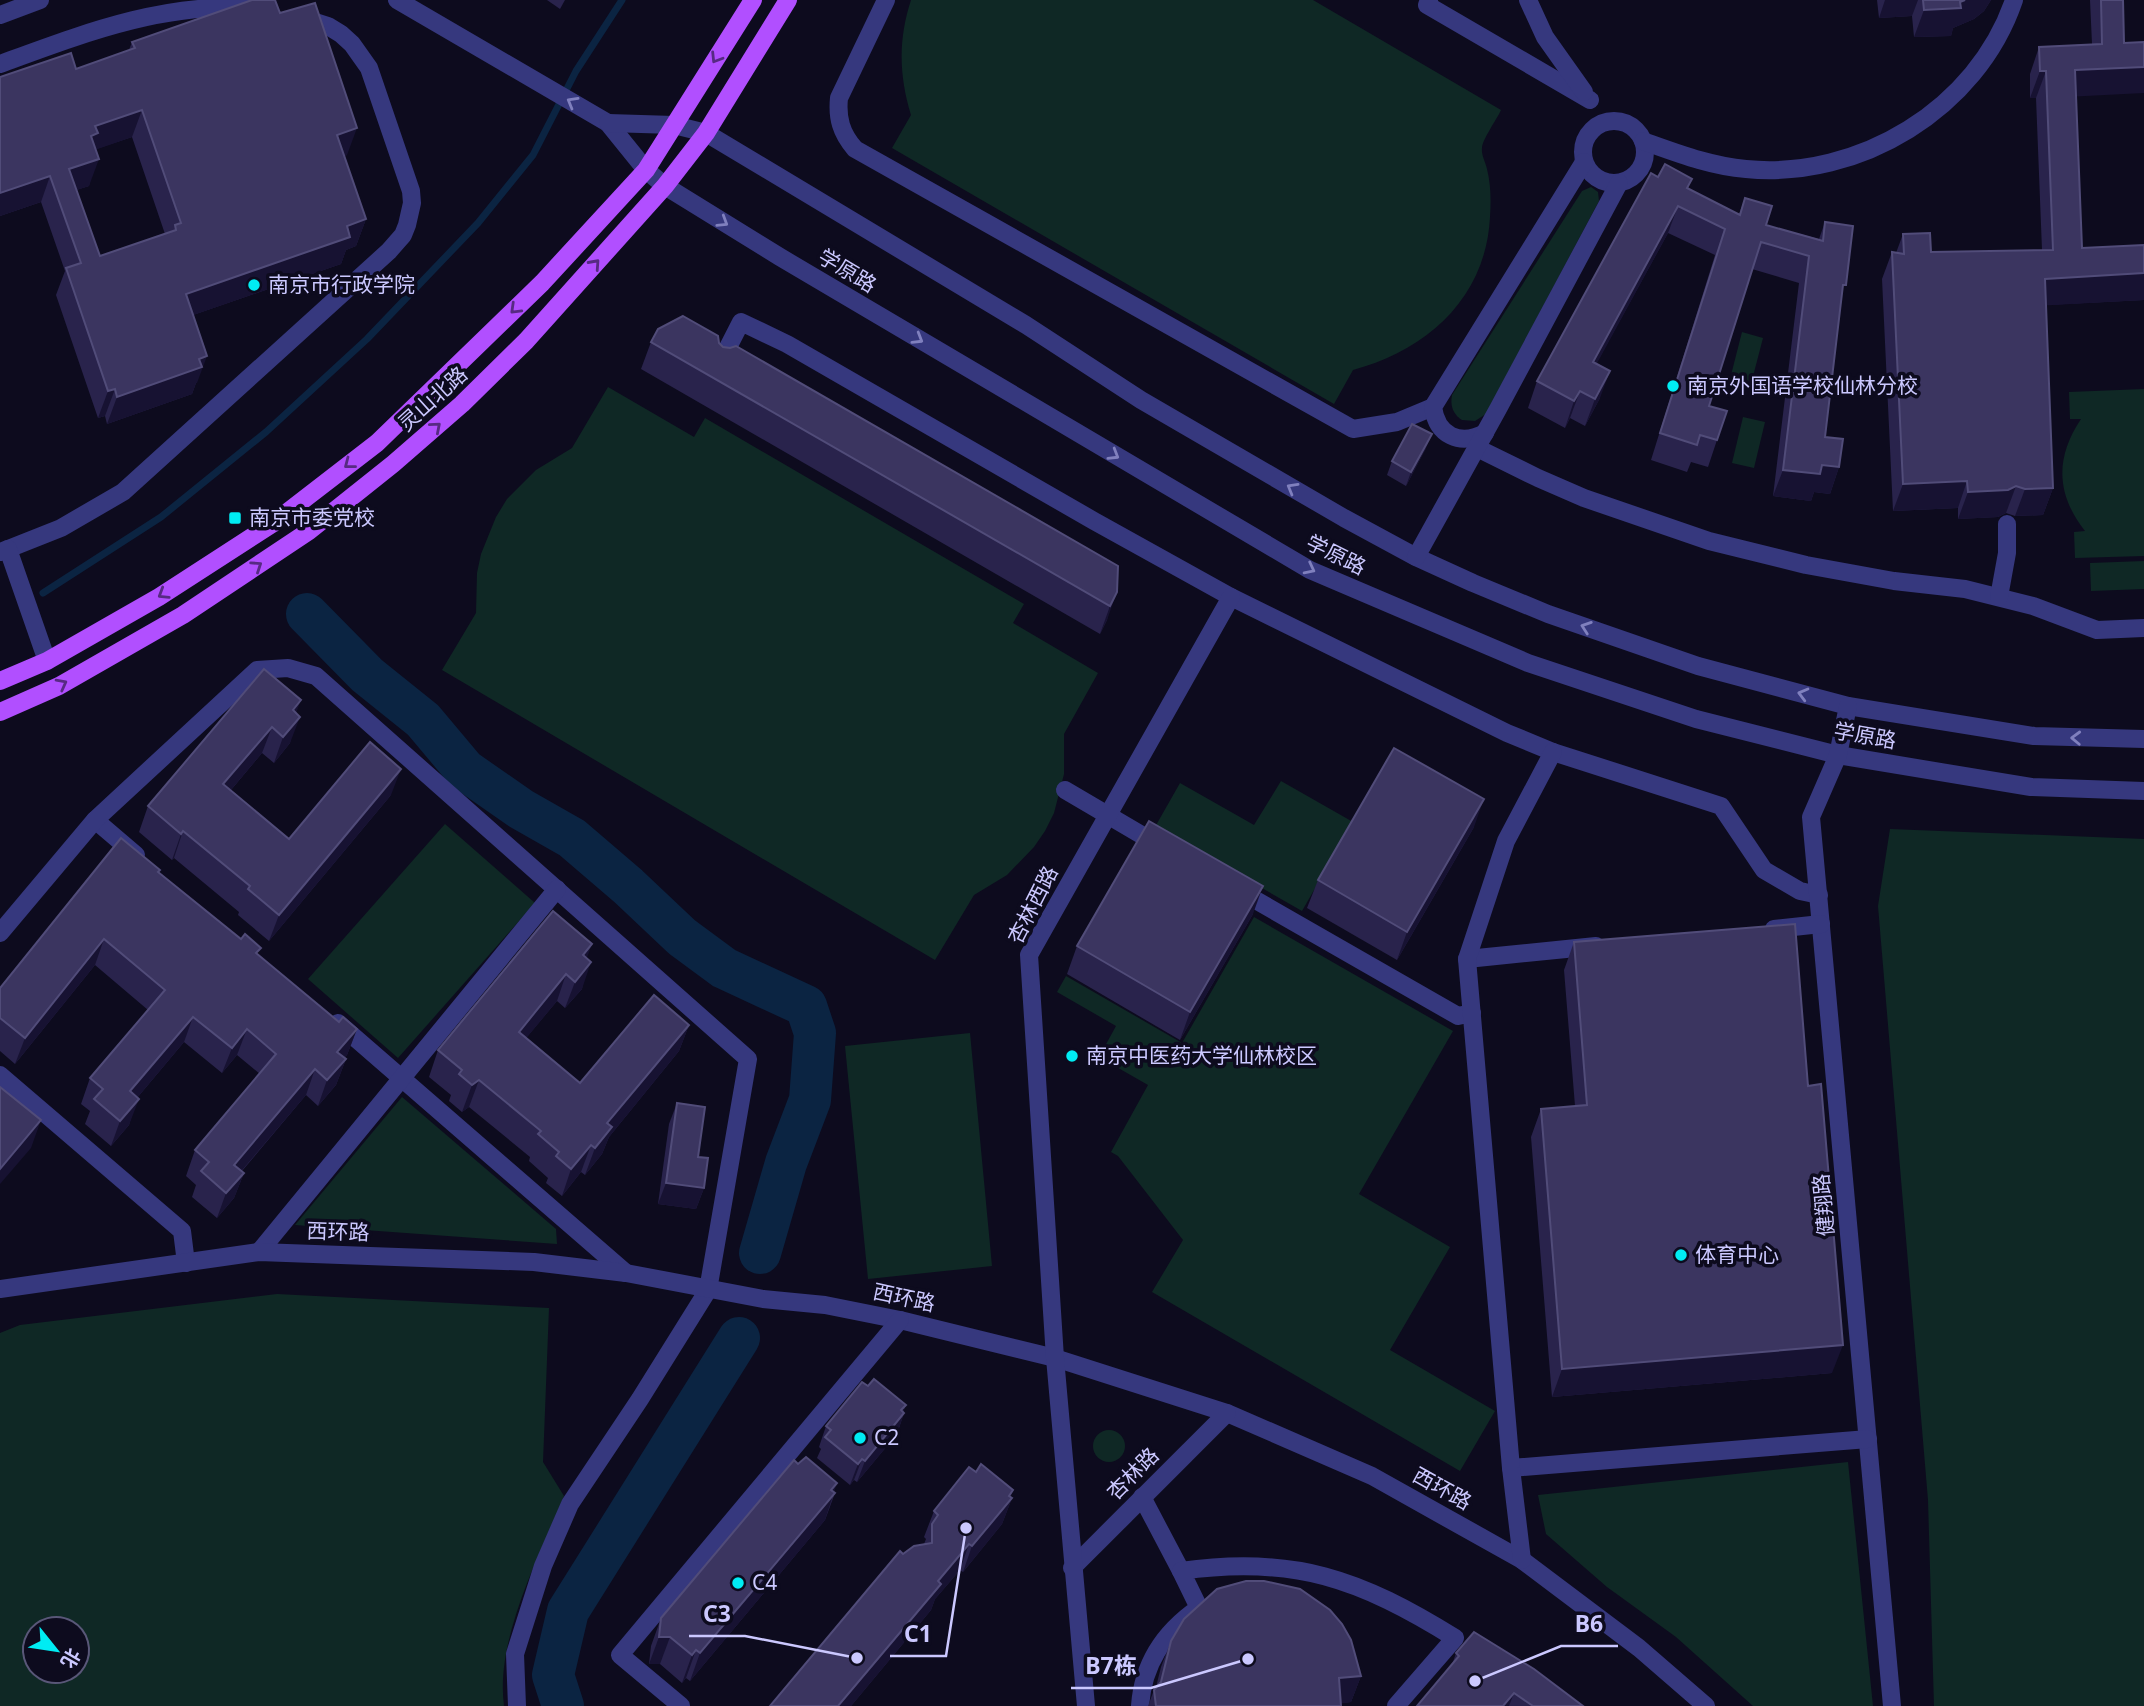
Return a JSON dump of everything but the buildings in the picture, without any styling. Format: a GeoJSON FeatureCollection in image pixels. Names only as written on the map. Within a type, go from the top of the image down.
{"type":"FeatureCollection","features":[{"type":"Feature","properties":{"kind":"main road","name":"灵山北路"},"geometry":{"type":"LineString","coordinates":[[0,681],[47,661],[159,597],[272,524],[377,443],[541,283],[646,170],[753,0]]}},
{"type":"Feature","properties":{"kind":"main road","name":"灵山北路"},"geometry":{"type":"LineString","coordinates":[[0,712],[59,686],[183,615],[309,531],[462,404],[526,341],[665,186],[706,133],[788,0]]}},
{"type":"Feature","properties":{"kind":"street"},"geometry":{"type":"LineString","coordinates":[[0,15],[40,0]]}},
{"type":"Feature","properties":{"kind":"street","name":"学原路"},"geometry":{"type":"LineString","coordinates":[[397,0],[608,123],[646,170],[665,186],[780,257],[1310,570],[1528,663],[1696,719],[1838,755],[2031,787],[2144,791]]}},
{"type":"Feature","properties":{"kind":"street"},"geometry":{"type":"LineString","coordinates":[[886,0],[839,97],[840,124],[855,149],[1353,429],[1397,422],[1433,407],[1584,162]]}},
{"type":"Feature","properties":{"kind":"street"},"geometry":{"type":"LineString","coordinates":[[1429,0],[1427,5],[1590,100]]}},
{"type":"Feature","properties":{"kind":"street"},"geometry":{"type":"LineString","coordinates":[[1528,0],[1545,37],[1590,100],[1609,121]]}},
{"type":"Feature","properties":{"kind":"street"},"geometry":{"type":"LineString","coordinates":[[1643,141],[1698,160],[1746,169],[1806,167],[1864,152],[1892,140],[1917,124],[1963,84],[1999,35],[2014,0]]}},
{"type":"Feature","properties":{"kind":"street"},"geometry":{"type":"LineString","coordinates":[[0,64],[125,18],[169,10],[230,4],[313,20],[341,34],[352,44],[369,68],[411,191],[410,214],[403,235],[389,251],[123,492],[61,528],[4,550],[47,661]]}},
{"type":"Feature","properties":{"kind":"street"},"geometry":{"type":"LineString","coordinates":[[1609,121],[1630,124],[1643,141],[1645,152],[1638,172],[1619,183],[1598,179],[1589,172],[1584,162],[1583,152],[1590,131],[1599,124],[1609,121]]}},
{"type":"Feature","properties":{"kind":"street","name":"学原路"},"geometry":{"type":"LineString","coordinates":[[608,123],[674,125],[706,133],[1026,325],[1141,400],[1344,518],[1416,556],[1548,614],[1698,666],[1848,706],[2034,736],[2144,739]]}},
{"type":"Feature","properties":{"kind":"street"},"geometry":{"type":"LineString","coordinates":[[1416,556],[1619,183]]}},
{"type":"Feature","properties":{"kind":"street"},"geometry":{"type":"LineString","coordinates":[[719,365],[741,323],[787,344],[1231,597],[1507,733],[1553,752],[1721,806],[1764,870],[1800,891],[1819,895]]}},
{"type":"Feature","properties":{"kind":"street"},"geometry":{"type":"LineString","coordinates":[[1433,407],[1440,428],[1448,435],[1465,440],[1481,440],[1538,478],[1584,498],[1709,541],[1806,565],[1894,581],[1965,589],[2054,614],[2097,630],[2144,628]]}},
{"type":"Feature","properties":{"kind":"street"},"geometry":{"type":"LineString","coordinates":[[1999,597],[2007,553],[2007,524]]}},
{"type":"Feature","properties":{"kind":"street","name":"杏林西路"},"geometry":{"type":"LineString","coordinates":[[1055,1358],[1028,955],[1231,597]]}},
{"type":"Feature","properties":{"kind":"street"},"geometry":{"type":"LineString","coordinates":[[0,933],[95,820],[257,670],[288,668],[316,676],[748,1059],[708,1290],[570,1504],[543,1566],[515,1654],[517,1706]]}},
{"type":"Feature","properties":{"kind":"street","name":"健翔路"},"geometry":{"type":"LineString","coordinates":[[1848,706],[1838,755],[1811,817],[1892,1706]]}},
{"type":"Feature","properties":{"kind":"street"},"geometry":{"type":"LineString","coordinates":[[1522,1560],[1511,1468],[1467,959],[1506,841],[1553,752]]}},
{"type":"Feature","properties":{"kind":"street"},"geometry":{"type":"LineString","coordinates":[[1065,790],[1180,857]]}},
{"type":"Feature","properties":{"kind":"street"},"geometry":{"type":"LineString","coordinates":[[95,820],[148,864]]}},
{"type":"Feature","properties":{"kind":"street"},"geometry":{"type":"LineString","coordinates":[[1228,885],[1458,1016],[1472,1013]]}},
{"type":"Feature","properties":{"kind":"street"},"geometry":{"type":"LineString","coordinates":[[258,1252],[557,888]]}},
{"type":"Feature","properties":{"kind":"street"},"geometry":{"type":"LineString","coordinates":[[1753,931],[1821,924]]}},
{"type":"Feature","properties":{"kind":"street"},"geometry":{"type":"LineString","coordinates":[[1467,959],[1617,944]]}},
{"type":"Feature","properties":{"kind":"street"},"geometry":{"type":"LineString","coordinates":[[328,1015],[626,1273]]}},
{"type":"Feature","properties":{"kind":"street"},"geometry":{"type":"LineString","coordinates":[[0,1075],[182,1231],[186,1263]]}},
{"type":"Feature","properties":{"kind":"street","name":"西环路"},"geometry":{"type":"LineString","coordinates":[[0,1289],[258,1252],[534,1262],[626,1273],[708,1290],[825,1305],[901,1320],[1055,1358],[1227,1413],[1372,1476],[1522,1560],[1639,1647],[1706,1706]]}},
{"type":"Feature","properties":{"kind":"street"},"geometry":{"type":"LineString","coordinates":[[681,1706],[620,1655],[901,1320]]}},
{"type":"Feature","properties":{"kind":"street"},"geometry":{"type":"LineString","coordinates":[[1055,1358],[1086,1706]]}},
{"type":"Feature","properties":{"kind":"street","name":"杏林路"},"geometry":{"type":"LineString","coordinates":[[1072,1567],[1227,1413]]}},
{"type":"Feature","properties":{"kind":"street"},"geometry":{"type":"LineString","coordinates":[[1511,1468],[1868,1439]]}},
{"type":"Feature","properties":{"kind":"street"},"geometry":{"type":"LineString","coordinates":[[1140,1706],[1145,1675],[1160,1644],[1171,1630],[1199,1608],[1142,1497]]}},
{"type":"Feature","properties":{"kind":"street"},"geometry":{"type":"LineString","coordinates":[[1181,1571],[1248,1565],[1315,1573],[1372,1591],[1455,1638],[1396,1706]]}},
{"type":"Feature","properties":{"kind":"green space"},"geometry":{"type":"Polygon","coordinates":[[[911,0],[1313,0],[1501,110],[1482,148],[1489,181],[1490,211],[1486,246],[1477,272],[1464,296],[1448,316],[1428,334],[1405,349],[1353,370],[1334,404],[892,148],[911,115],[902,72],[902,43],[911,0]]]}},
{"type":"Feature","properties":{"kind":"green space"},"geometry":{"type":"Polygon","coordinates":[[[1591,187],[1598,192],[1599,201],[1486,414],[1475,421],[1462,420],[1453,409],[1452,395],[1582,191],[1591,187]]]}},
{"type":"Feature","properties":{"kind":"green space"},"geometry":{"type":"Polygon","coordinates":[[[1742,332],[1763,338],[1751,384],[1730,379],[1742,332]]]}},
{"type":"Feature","properties":{"kind":"green space"},"geometry":{"type":"Polygon","coordinates":[[[608,387],[694,437],[705,418],[1024,604],[1013,623],[1098,673],[1064,734],[1064,774],[1054,813],[1045,831],[1034,847],[1007,875],[974,895],[935,960],[442,670],[476,613],[477,573],[481,554],[496,517],[507,499],[536,470],[572,448],[608,387]]]}},
{"type":"Feature","properties":{"kind":"green space"},"geometry":{"type":"Polygon","coordinates":[[[2144,389],[2144,556],[2075,558],[2074,532],[2085,531],[2068,503],[2062,476],[2067,448],[2081,419],[2070,419],[2069,392],[2144,389]]]}},
{"type":"Feature","properties":{"kind":"green space"},"geometry":{"type":"Polygon","coordinates":[[[1743,417],[1765,422],[1754,468],[1732,463],[1743,417]]]}},
{"type":"Feature","properties":{"kind":"green space"},"geometry":{"type":"Polygon","coordinates":[[[2144,561],[2144,589],[2091,591],[2090,563],[2144,561]]]}},
{"type":"Feature","properties":{"kind":"green space"},"geometry":{"type":"Polygon","coordinates":[[[1281,781],[1353,822],[1302,911],[1155,827],[1180,783],[1254,825],[1281,781]]]}},
{"type":"Feature","properties":{"kind":"green space"},"geometry":{"type":"Polygon","coordinates":[[[445,824],[535,903],[398,1058],[308,979],[445,824]]]}},
{"type":"Feature","properties":{"kind":"green space"},"geometry":{"type":"Polygon","coordinates":[[[1890,829],[2144,839],[2144,1706],[1934,1706],[1928,1500],[1878,906],[1890,829]]]}},
{"type":"Feature","properties":{"kind":"green space"},"geometry":{"type":"Polygon","coordinates":[[[1254,917],[1453,1031],[1359,1194],[1450,1247],[1390,1350],[1495,1411],[1460,1471],[1152,1292],[1183,1240],[1118,1156],[1111,1152],[1148,1085],[1099,1057],[1116,1026],[1057,992],[1066,976],[1182,1043],[1254,917]]]}},
{"type":"Feature","properties":{"kind":"green space"},"geometry":{"type":"Polygon","coordinates":[[[970,1033],[992,1266],[868,1279],[845,1046],[970,1033]]]}},
{"type":"Feature","properties":{"kind":"green space"},"geometry":{"type":"Polygon","coordinates":[[[402,1097],[556,1229],[557,1244],[295,1225],[402,1097]]]}},
{"type":"Feature","properties":{"kind":"green space"},"geometry":{"type":"Polygon","coordinates":[[[277,1294],[549,1308],[543,1462],[564,1496],[512,1626],[503,1680],[504,1706],[0,1706],[0,1333],[20,1325],[277,1294]]]}},
{"type":"Feature","properties":{"kind":"green space"},"geometry":{"type":"Polygon","coordinates":[[[1109,1430],[1120,1435],[1125,1446],[1120,1457],[1109,1462],[1098,1457],[1093,1446],[1098,1435],[1109,1430]]]}},
{"type":"Feature","properties":{"kind":"green space"},"geometry":{"type":"Polygon","coordinates":[[[1848,1462],[1873,1706],[1753,1706],[1676,1637],[1607,1587],[1546,1534],[1538,1495],[1848,1462]]]}},
{"type":"Feature","properties":{"kind":"waterway"},"geometry":{"type":"LineString","coordinates":[[43,593],[161,517],[266,432],[367,339],[478,223],[533,155],[576,71],[622,0]]}},
{"type":"Feature","properties":{"kind":"waterway"},"geometry":{"type":"LineString","coordinates":[[307,614],[367,675],[423,720],[465,770],[521,809],[572,838],[682,937],[724,968],[806,1006],[815,1033],[810,1100],[786,1163],[760,1253]]}},
{"type":"Feature","properties":{"kind":"waterway"},"geometry":{"type":"LineString","coordinates":[[563,1706],[553,1675],[568,1611],[739,1338]]}},
{"type":"Feature","properties":{"kind":"place","name":"南京市行政学院"},"geometry":{"type":"Point","coordinates":[254,285]}},
{"type":"Feature","properties":{"kind":"place","name":"南京外国语学校仙林分校"},"geometry":{"type":"Point","coordinates":[1673,386]}},
{"type":"Feature","properties":{"kind":"place","name":"南京市委党校"},"geometry":{"type":"Point","coordinates":[235,518]}},
{"type":"Feature","properties":{"kind":"place","name":"南京中医药大学仙林校区"},"geometry":{"type":"Point","coordinates":[1072,1056]}},
{"type":"Feature","properties":{"kind":"place","name":"体育中心"},"geometry":{"type":"Point","coordinates":[1681,1255]}},
{"type":"Feature","properties":{"kind":"place","name":"C2"},"geometry":{"type":"Point","coordinates":[860,1438]}},
{"type":"Feature","properties":{"kind":"place","name":"C1"},"geometry":{"type":"Point","coordinates":[966,1528]}},
{"type":"Feature","properties":{"kind":"place","name":"C4"},"geometry":{"type":"Point","coordinates":[738,1583]}},
{"type":"Feature","properties":{"kind":"place","name":"C3"},"geometry":{"type":"Point","coordinates":[857,1658]}},
{"type":"Feature","properties":{"kind":"place","name":"B7栋"},"geometry":{"type":"Point","coordinates":[1248,1659]}},
{"type":"Feature","properties":{"kind":"place","name":"B6"},"geometry":{"type":"Point","coordinates":[1475,1681]}}]}
